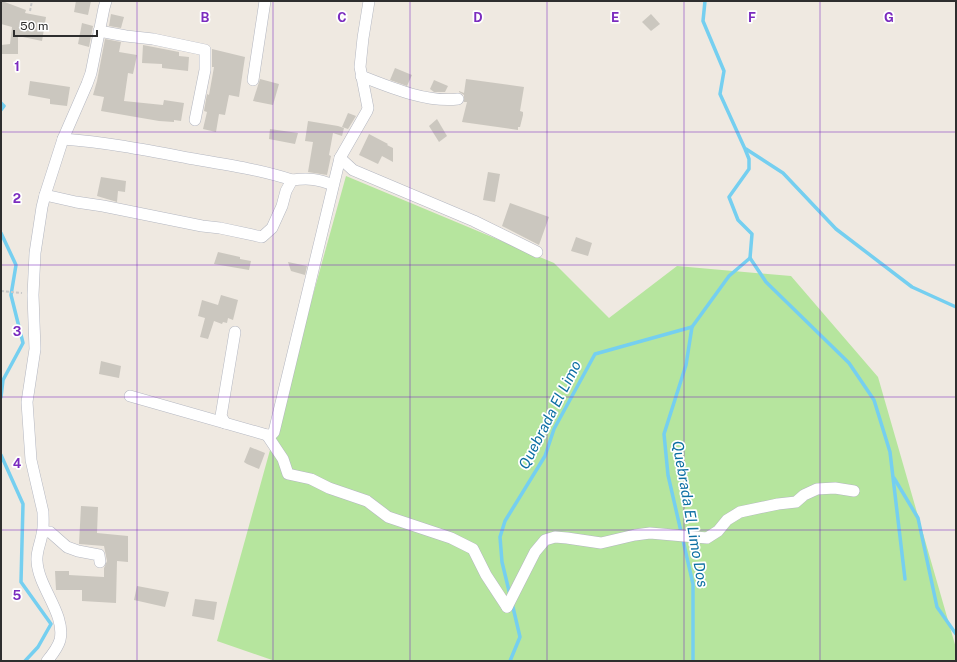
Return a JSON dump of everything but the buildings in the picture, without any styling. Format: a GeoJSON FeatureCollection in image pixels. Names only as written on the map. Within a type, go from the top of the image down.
{"type":"FeatureCollection","features":[{"type":"Feature","properties":{"kind":"street"},"geometry":{"type":"LineString","coordinates":[[47,661],[60,640],[60,630],[58,619],[38,572],[36,560],[43,532],[43,512],[31,460],[27,402],[35,349],[33,295],[35,253],[45,195],[63,139],[91,73],[106,1]]}},
{"type":"Feature","properties":{"kind":"street"},"geometry":{"type":"LineString","coordinates":[[253,80],[265,1]]}},
{"type":"Feature","properties":{"kind":"street"},"geometry":{"type":"LineString","coordinates":[[130,396],[267,435],[271,435],[274,432],[340,158],[367,111],[368,102],[360,67],[369,1]]}},
{"type":"Feature","properties":{"kind":"street"},"geometry":{"type":"LineString","coordinates":[[99,31],[126,36],[153,38],[205,50],[205,70],[195,120]]}},
{"type":"Feature","properties":{"kind":"street"},"geometry":{"type":"LineString","coordinates":[[361,76],[399,91],[447,101],[458,99]]}},
{"type":"Feature","properties":{"kind":"street"},"geometry":{"type":"LineString","coordinates":[[63,139],[81,140],[155,152],[268,172],[292,180],[306,178],[319,180],[333,185]]}},
{"type":"Feature","properties":{"kind":"street"},"geometry":{"type":"LineString","coordinates":[[340,158],[353,170],[474,221],[537,252]]}},
{"type":"Feature","properties":{"kind":"street"},"geometry":{"type":"LineString","coordinates":[[45,195],[202,226],[262,236],[272,228],[282,206],[286,191],[292,180]]}},
{"type":"Feature","properties":{"kind":"street"},"geometry":{"type":"LineString","coordinates":[[225,423],[221,416],[235,332]]}},
{"type":"Feature","properties":{"kind":"street"},"geometry":{"type":"LineString","coordinates":[[267,435],[283,459],[288,474],[311,479],[329,488],[367,501],[388,517],[451,538],[473,549],[486,576],[507,607],[535,552],[544,540],[567,538],[601,543],[650,533],[707,538],[718,531],[727,520],[740,512],[796,502],[804,495],[817,489],[835,488],[854,491]]}},
{"type":"Feature","properties":{"kind":"street"},"geometry":{"type":"LineString","coordinates":[[43,532],[50,532],[67,546],[78,551],[99,555],[100,562]]}},
{"type":"Feature","properties":{"kind":"path"},"geometry":{"type":"LineString","coordinates":[[30,11],[32,1]]}},
{"type":"Feature","properties":{"kind":"path"},"geometry":{"type":"LineString","coordinates":[[1,291],[33,295]]}},
{"type":"Feature","properties":{"kind":"green space"},"geometry":{"type":"Polygon","coordinates":[[[346,176],[554,263],[609,318],[677,266],[791,276],[878,377],[956,648],[956,661],[275,661],[217,641],[346,176]]]}},
{"type":"Feature","properties":{"kind":"waterway","name":"Quebrada El Limo Dos"},"geometry":{"type":"LineString","coordinates":[[510,595],[502,562],[500,537],[505,521],[545,456],[554,429],[595,354],[692,327],[729,276],[750,258],[752,234],[738,220],[729,197],[749,169],[749,159],[720,94],[724,71],[703,21],[705,1]]}},
{"type":"Feature","properties":{"kind":"waterway"},"geometry":{"type":"LineString","coordinates":[[1,103],[4,106],[1,110]]}},
{"type":"Feature","properties":{"kind":"waterway"},"geometry":{"type":"LineString","coordinates":[[746,149],[783,173],[836,229],[912,287],[956,307]]}},
{"type":"Feature","properties":{"kind":"waterway"},"geometry":{"type":"LineString","coordinates":[[1,233],[16,265],[11,295],[23,343],[3,380],[1,397]]}},
{"type":"Feature","properties":{"kind":"waterway"},"geometry":{"type":"LineString","coordinates":[[750,258],[766,282],[849,363],[874,400],[890,452],[905,579]]}},
{"type":"Feature","properties":{"kind":"waterway","name":"Quebrada El Limo Dos"},"geometry":{"type":"LineString","coordinates":[[692,327],[686,365],[664,434],[668,475],[693,584],[693,661]]}},
{"type":"Feature","properties":{"kind":"waterway"},"geometry":{"type":"LineString","coordinates":[[1,455],[23,504],[21,582],[51,624],[38,647],[25,661]]}},
{"type":"Feature","properties":{"kind":"waterway"},"geometry":{"type":"LineString","coordinates":[[894,478],[918,518],[937,607],[956,634]]}},
{"type":"Feature","properties":{"kind":"waterway","name":"Quebrada El Limo"},"geometry":{"type":"LineString","coordinates":[[510,661],[520,637],[512,603]]}}]}
